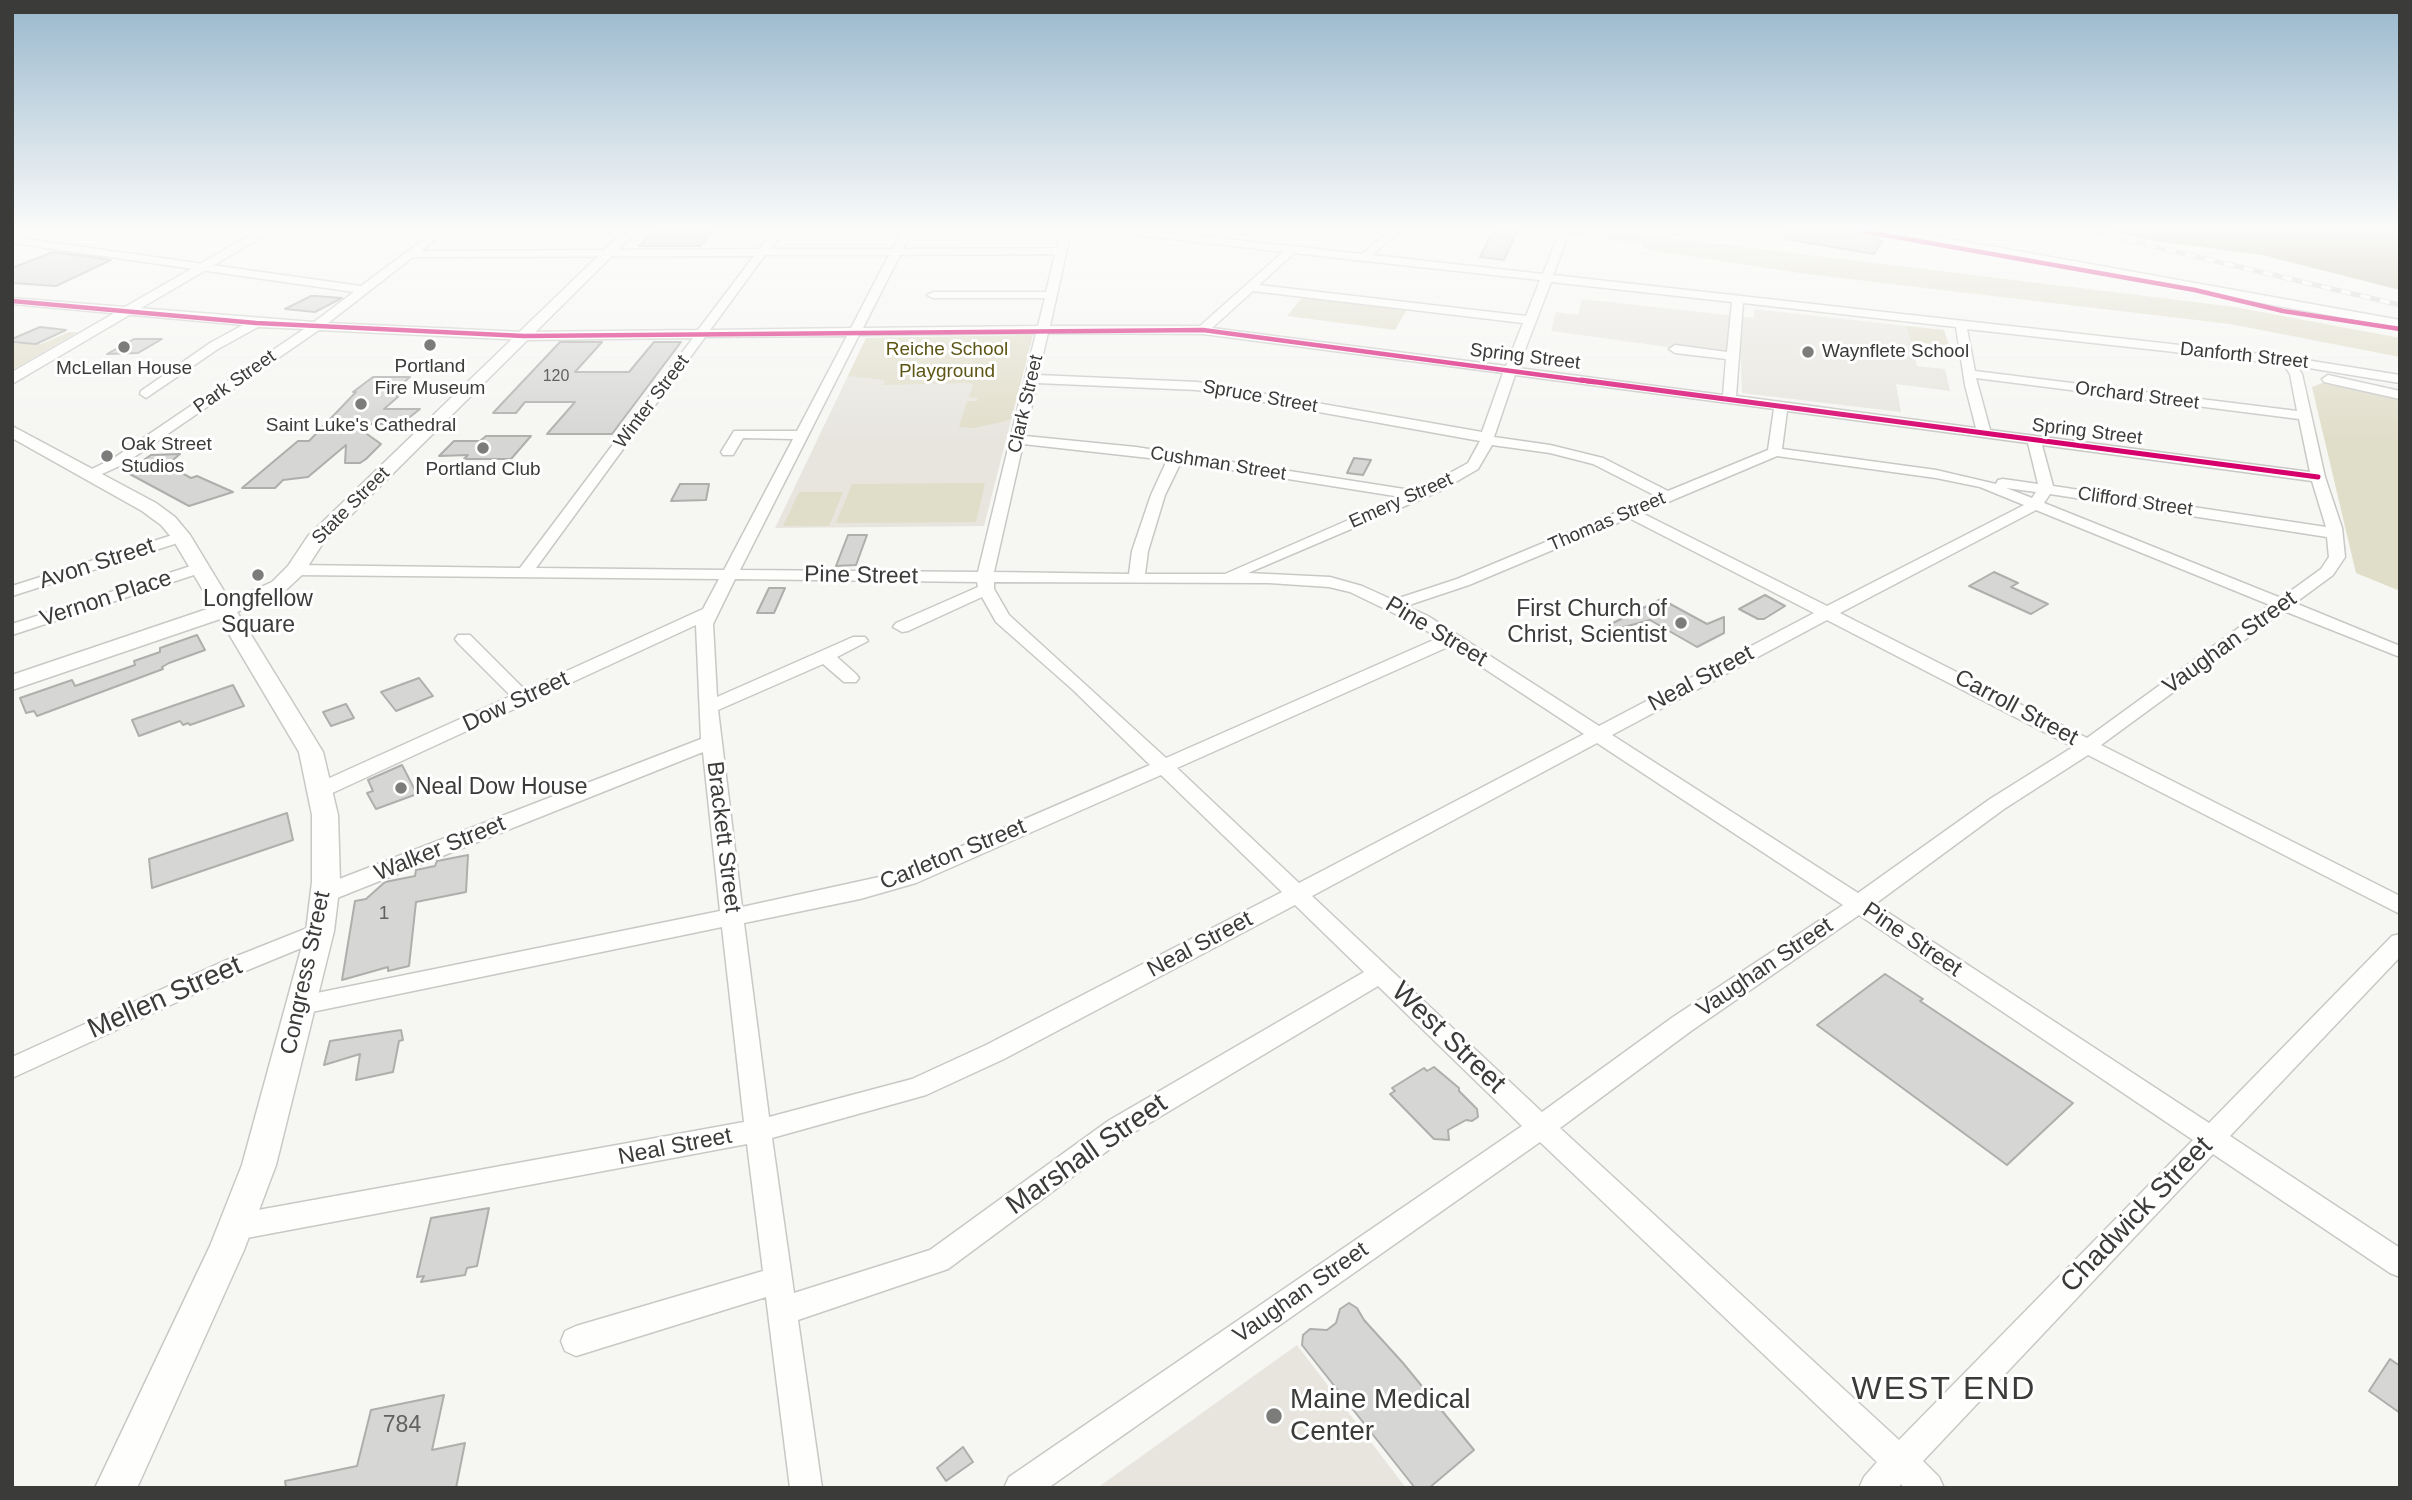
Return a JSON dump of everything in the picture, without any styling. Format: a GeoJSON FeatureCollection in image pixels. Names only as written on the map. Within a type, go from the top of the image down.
{"type":"FeatureCollection","features":[{"type":"Feature","properties":{"kind":"main road"},"geometry":{"type":"LineString","coordinates":[[12,379],[148,301]]}},
{"type":"Feature","properties":{"kind":"main road","name":"State Street"},"geometry":{"type":"LineString","coordinates":[[12,682],[225,609],[279,586],[296,570],[314,540],[560,301]]}},
{"type":"Feature","properties":{"kind":"main road"},"geometry":{"type":"LineString","coordinates":[[2273,301],[2400,324]]}},
{"type":"Feature","properties":{"kind":"main road","name":"Congress Street"},"geometry":{"type":"LineString","coordinates":[[12,431],[159,513],[182,537],[311,752],[321,790],[327,837],[320,931],[259,1165],[236,1227],[116,1488]]}},
{"type":"Feature","properties":{"kind":"street","name":"Spring Street"},"geometry":{"type":"LineString","coordinates":[[12,301],[256,323],[524,337],[1203,330],[2318,477]]}},
{"type":"Feature","properties":{"kind":"street","name":"Park Street"},"geometry":{"type":"LineString","coordinates":[[91,475],[119,461],[349,301]]}},
{"type":"Feature","properties":{"kind":"street","name":"Winter Street"},"geometry":{"type":"LineString","coordinates":[[524,573],[727,301]]}},
{"type":"Feature","properties":{"kind":"street","name":"Brackett Street"},"geometry":{"type":"LineString","coordinates":[[806,1488],[758,1131],[711,742],[704,624],[871,301]]}},
{"type":"Feature","properties":{"kind":"street","name":"Clark Street"},"geometry":{"type":"LineString","coordinates":[[985,583],[1050,301]]}},
{"type":"Feature","properties":{"kind":"street"},"geometry":{"type":"LineString","coordinates":[[1203,330],[1235,301]]}},
{"type":"Feature","properties":{"kind":"street"},"geometry":{"type":"LineString","coordinates":[[1370,301],[1531,320]]}},
{"type":"Feature","properties":{"kind":"street","name":"Emery Street"},"geometry":{"type":"LineString","coordinates":[[1221,579],[1417,495],[1474,466],[1482,454],[1510,371],[1538,301]]}},
{"type":"Feature","properties":{"kind":"street"},"geometry":{"type":"LineString","coordinates":[[1729,399],[1738,301]]}},
{"type":"Feature","properties":{"kind":"street","name":"Danforth Street"},"geometry":{"type":"LineString","coordinates":[[1747,301],[2400,379]]}},
{"type":"Feature","properties":{"kind":"street"},"geometry":{"type":"LineString","coordinates":[[146,394],[214,346],[256,323]]}},
{"type":"Feature","properties":{"kind":"street"},"geometry":{"type":"LineString","coordinates":[[1961,325],[1984,434]]}},
{"type":"Feature","properties":{"kind":"street"},"geometry":{"type":"LineString","coordinates":[[1675,349],[1732,356]]}},
{"type":"Feature","properties":{"kind":"street"},"geometry":{"type":"LineString","coordinates":[[2291,368],[2400,395]]}},
{"type":"Feature","properties":{"kind":"street","name":"Vaughan Street"},"geometry":{"type":"LineString","coordinates":[[1020,1488],[1541,1127],[1682,1024],[1859,904],[1997,804],[2088,746],[2327,572],[2337,557],[2334,533],[2291,368]]}},
{"type":"Feature","properties":{"kind":"street","name":"Orchard Street"},"geometry":{"type":"LineString","coordinates":[[1970,374],[2304,416]]}},
{"type":"Feature","properties":{"kind":"street","name":"Spruce Street"},"geometry":{"type":"LineString","coordinates":[[1032,379],[1197,386],[1550,449],[1598,461],[1666,496]]}},
{"type":"Feature","properties":{"kind":"street"},"geometry":{"type":"LineString","coordinates":[[1775,452],[1782,407]]}},
{"type":"Feature","properties":{"kind":"street"},"geometry":{"type":"LineString","coordinates":[[728,452],[739,434],[803,435]]}},
{"type":"Feature","properties":{"kind":"street","name":"Cushman Street"},"geometry":{"type":"LineString","coordinates":[[1017,439],[1176,457],[1417,495]]}},
{"type":"Feature","properties":{"kind":"street"},"geometry":{"type":"LineString","coordinates":[[2034,440],[2046,488],[2037,503],[2400,652]]}},
{"type":"Feature","properties":{"kind":"street","name":"Clifford Street"},"geometry":{"type":"LineString","coordinates":[[1775,452],[2046,488],[2334,533]]}},
{"type":"Feature","properties":{"kind":"street","name":"Thomas Street"},"geometry":{"type":"LineString","coordinates":[[1394,604],[1462,582],[1775,452]]}},
{"type":"Feature","properties":{"kind":"street"},"geometry":{"type":"LineString","coordinates":[[1136,579],[1140,551],[1158,495],[1176,457]]}},
{"type":"Feature","properties":{"kind":"street","name":"Clifford Street"},"geometry":{"type":"LineString","coordinates":[[1936,474],[1984,484],[2037,503]]}},
{"type":"Feature","properties":{"kind":"street","name":"Neal Street"},"geometry":{"type":"LineString","coordinates":[[236,1227],[758,1131],[917,1088],[995,1052],[1298,894],[1756,649],[1830,614],[2037,503]]}},
{"type":"Feature","properties":{"kind":"street","name":"Carroll Street"},"geometry":{"type":"LineString","coordinates":[[1631,513],[2400,906]]}},
{"type":"Feature","properties":{"kind":"street","name":"Avon Street"},"geometry":{"type":"LineString","coordinates":[[12,591],[182,537]]}},
{"type":"Feature","properties":{"kind":"street","name":"Vernon Place"},"geometry":{"type":"LineString","coordinates":[[12,630],[200,568]]}},
{"type":"Feature","properties":{"kind":"street","name":"Pine Street"},"geometry":{"type":"LineString","coordinates":[[296,570],[731,574],[985,583],[1289,578],[1330,582],[1356,589],[1394,604],[1598,734],[2400,1264]]}},
{"type":"Feature","properties":{"kind":"street"},"geometry":{"type":"LineString","coordinates":[[902,627],[985,583]]}},
{"type":"Feature","properties":{"kind":"street","name":"West Street"},"geometry":{"type":"LineString","coordinates":[[985,583],[1002,618],[1162,765],[1541,1127],[1928,1488]]}},
{"type":"Feature","properties":{"kind":"street","name":"Dow Street"},"geometry":{"type":"LineString","coordinates":[[321,790],[711,612]]}},
{"type":"Feature","properties":{"kind":"street"},"geometry":{"type":"LineString","coordinates":[[464,639],[524,699]]}},
{"type":"Feature","properties":{"kind":"street","name":"Carleton Street"},"geometry":{"type":"LineString","coordinates":[[302,1005],[860,891],[908,878],[1162,765],[1352,685],[1451,639]]}},
{"type":"Feature","properties":{"kind":"street"},"geometry":{"type":"LineString","coordinates":[[708,708],[859,641]]}},
{"type":"Feature","properties":{"kind":"street"},"geometry":{"type":"LineString","coordinates":[[826,657],[850,678]]}},
{"type":"Feature","properties":{"kind":"street","name":"Walker Street"},"geometry":{"type":"LineString","coordinates":[[324,894],[711,742]]}},
{"type":"Feature","properties":{"kind":"street","name":"Mellen Street"},"geometry":{"type":"LineString","coordinates":[[12,1068],[230,968],[320,931]]}},
{"type":"Feature","properties":{"kind":"street","name":"Chadwick Street"},"geometry":{"type":"LineString","coordinates":[[1875,1488],[2400,942]]}},
{"type":"Feature","properties":{"kind":"street","name":"Marshall Street"},"geometry":{"type":"LineString","coordinates":[[782,1311],[938,1259],[1117,1129],[1381,973]]}},
{"type":"Feature","properties":{"kind":"street"},"geometry":{"type":"LineString","coordinates":[[576,1341],[778,1280]]}},
{"type":"Feature","properties":{"kind":"shaded area","name":"Waynflete School"},"geometry":{"type":"Polygon","coordinates":[[[1582,301],[1600,301],[1754,318],[1754,309],[1944,330],[1949,346],[1911,342],[1917,366],[1945,369],[1950,391],[1896,384],[1901,412],[1742,393],[1741,357],[1551,331],[1556,312],[1578,315],[1582,301]]]}},
{"type":"Feature","properties":{"kind":"shaded area"},"geometry":{"type":"Polygon","coordinates":[[[1033,335],[984,526],[775,528],[866,338],[1033,335]]]}},
{"type":"Feature","properties":{"kind":"shaded area","name":"Maine Medical Center"},"geometry":{"type":"Polygon","coordinates":[[[1297,1345],[1406,1488],[1097,1488],[1297,1345]]]}},
{"type":"Feature","properties":{"kind":"green space"},"geometry":{"type":"Polygon","coordinates":[[[1299,301],[1366,301],[1409,306],[1395,330],[1287,316],[1299,301]]]}},
{"type":"Feature","properties":{"kind":"green space"},"geometry":{"type":"Polygon","coordinates":[[[2035,301],[2186,301],[2235,307],[2400,338],[2400,357],[2230,324],[2035,301]]]}},
{"type":"Feature","properties":{"kind":"green space"},"geometry":{"type":"Polygon","coordinates":[[[1906,326],[1944,330],[1949,346],[1911,341],[1906,326]]]}},
{"type":"Feature","properties":{"kind":"green space"},"geometry":{"type":"Polygon","coordinates":[[[69,332],[78,332],[12,370],[12,346],[15,344],[41,344],[69,332]]]}},
{"type":"Feature","properties":{"kind":"green space","name":"Reiche School Playground"},"geometry":{"type":"Polygon","coordinates":[[[1033,335],[1011,419],[997,423],[973,428],[959,427],[967,401],[977,401],[978,398],[969,397],[973,386],[970,383],[883,385],[885,380],[848,376],[866,338],[1033,335]]]}},
{"type":"Feature","properties":{"kind":"green space"},"geometry":{"type":"Polygon","coordinates":[[[2322,383],[2400,397],[2400,591],[2356,573],[2312,387],[2322,383]]]}},
{"type":"Feature","properties":{"kind":"green space"},"geometry":{"type":"Polygon","coordinates":[[[985,483],[976,522],[836,523],[852,484],[985,483]]]}},
{"type":"Feature","properties":{"kind":"green space"},"geometry":{"type":"Polygon","coordinates":[[[799,492],[843,492],[829,526],[783,526],[799,492]]]}},
{"type":"Feature","properties":{"kind":"building"},"geometry":{"type":"Polygon","coordinates":[[[301,301],[336,301],[315,312],[285,309],[301,301]]]}},
{"type":"Feature","properties":{"kind":"building"},"geometry":{"type":"Polygon","coordinates":[[[40,327],[66,330],[36,344],[12,342],[12,339],[40,327]]]}},
{"type":"Feature","properties":{"kind":"building"},"geometry":{"type":"Polygon","coordinates":[[[134,339],[162,339],[138,353],[107,354],[134,339]]]}},
{"type":"Feature","properties":{"kind":"building"},"geometry":{"type":"Polygon","coordinates":[[[560,342],[602,342],[575,372],[629,372],[654,342],[681,342],[612,434],[547,434],[575,402],[525,402],[516,413],[493,413],[560,342]]]}},
{"type":"Feature","properties":{"kind":"building"},"geometry":{"type":"Polygon","coordinates":[[[373,377],[410,377],[389,395],[399,396],[384,409],[420,409],[401,424],[353,424],[381,444],[366,459],[360,463],[345,463],[346,445],[308,477],[283,480],[275,488],[242,488],[298,441],[309,441],[356,392],[353,392],[373,377]]]}},
{"type":"Feature","properties":{"kind":"building","name":"Portland Club"},"geometry":{"type":"Polygon","coordinates":[[[486,436],[531,436],[511,459],[464,459],[468,455],[439,456],[454,441],[480,441],[486,436]]]}},
{"type":"Feature","properties":{"kind":"building"},"geometry":{"type":"Polygon","coordinates":[[[180,454],[167,465],[191,478],[197,476],[233,492],[189,506],[126,472],[151,455],[180,454]]]}},
{"type":"Feature","properties":{"kind":"building"},"geometry":{"type":"Polygon","coordinates":[[[1354,458],[1371,460],[1363,475],[1347,473],[1354,458]]]}},
{"type":"Feature","properties":{"kind":"building"},"geometry":{"type":"Polygon","coordinates":[[[680,484],[709,484],[706,500],[671,501],[680,484]]]}},
{"type":"Feature","properties":{"kind":"building"},"geometry":{"type":"Polygon","coordinates":[[[848,535],[867,535],[856,565],[836,566],[848,535]]]}},
{"type":"Feature","properties":{"kind":"building"},"geometry":{"type":"Polygon","coordinates":[[[1994,572],[2018,583],[2011,587],[2048,604],[2031,614],[1969,586],[1994,572]]]}},
{"type":"Feature","properties":{"kind":"building"},"geometry":{"type":"Polygon","coordinates":[[[769,588],[785,588],[774,613],[757,613],[769,588]]]}},
{"type":"Feature","properties":{"kind":"building"},"geometry":{"type":"Polygon","coordinates":[[[1765,595],[1785,606],[1764,619],[1758,619],[1739,609],[1765,595]]]}},
{"type":"Feature","properties":{"kind":"building","name":"First Church of Christ, Scientist"},"geometry":{"type":"Polygon","coordinates":[[[1661,599],[1707,624],[1724,617],[1724,633],[1697,647],[1650,620],[1613,630],[1611,624],[1661,599]]]}},
{"type":"Feature","properties":{"kind":"building"},"geometry":{"type":"Polygon","coordinates":[[[197,635],[205,650],[169,663],[162,667],[163,669],[37,716],[34,711],[26,713],[20,698],[72,680],[75,686],[135,665],[134,661],[160,652],[160,648],[197,635]]]}},
{"type":"Feature","properties":{"kind":"building"},"geometry":{"type":"Polygon","coordinates":[[[419,678],[433,696],[396,711],[381,692],[419,678]]]}},
{"type":"Feature","properties":{"kind":"building"},"geometry":{"type":"Polygon","coordinates":[[[233,685],[244,706],[190,725],[183,725],[180,721],[139,736],[132,720],[233,685]]]}},
{"type":"Feature","properties":{"kind":"building"},"geometry":{"type":"Polygon","coordinates":[[[346,704],[354,718],[331,726],[323,712],[346,704]]]}},
{"type":"Feature","properties":{"kind":"building","name":"Neal Dow House"},"geometry":{"type":"Polygon","coordinates":[[[402,765],[417,794],[376,809],[367,793],[373,791],[368,780],[402,765]]]}},
{"type":"Feature","properties":{"kind":"building"},"geometry":{"type":"Polygon","coordinates":[[[287,813],[293,840],[152,888],[149,859],[287,813]]]}},
{"type":"Feature","properties":{"kind":"building"},"geometry":{"type":"Polygon","coordinates":[[[468,855],[466,892],[416,902],[409,966],[388,971],[388,967],[342,980],[355,901],[366,899],[385,882],[415,876],[416,870],[435,866],[437,861],[468,855]]]}},
{"type":"Feature","properties":{"kind":"building"},"geometry":{"type":"Polygon","coordinates":[[[1885,974],[1923,999],[1920,1001],[2073,1103],[2007,1165],[1817,1025],[1885,974]]]}},
{"type":"Feature","properties":{"kind":"building"},"geometry":{"type":"Polygon","coordinates":[[[401,1030],[403,1040],[399,1041],[393,1072],[356,1080],[360,1054],[324,1065],[330,1041],[401,1030]]]}},
{"type":"Feature","properties":{"kind":"building"},"geometry":{"type":"Polygon","coordinates":[[[1434,1067],[1459,1088],[1477,1109],[1478,1117],[1448,1130],[1449,1140],[1434,1139],[1390,1094],[1395,1091],[1392,1088],[1424,1068],[1427,1071],[1434,1067]]]}},
{"type":"Feature","properties":{"kind":"building"},"geometry":{"type":"Polygon","coordinates":[[[489,1208],[477,1266],[467,1268],[465,1275],[421,1282],[424,1276],[417,1277],[431,1218],[489,1208]]]}},
{"type":"Feature","properties":{"kind":"building"},"geometry":{"type":"Polygon","coordinates":[[[1349,1303],[1357,1308],[1364,1320],[1474,1450],[1429,1488],[1415,1488],[1302,1345],[1303,1335],[1310,1329],[1327,1330],[1336,1323],[1340,1309],[1349,1303]]]}},
{"type":"Feature","properties":{"kind":"building"},"geometry":{"type":"Polygon","coordinates":[[[2390,1359],[2400,1366],[2400,1413],[2369,1391],[2390,1359]]]}},
{"type":"Feature","properties":{"kind":"building"},"geometry":{"type":"Polygon","coordinates":[[[444,1395],[432,1450],[465,1443],[456,1488],[286,1488],[285,1481],[357,1466],[371,1410],[444,1395]]]}},
{"type":"Feature","properties":{"kind":"building"},"geometry":{"type":"Polygon","coordinates":[[[963,1447],[973,1462],[946,1481],[937,1468],[963,1447]]]}},
{"type":"Feature","properties":{"kind":"railway"},"geometry":{"type":"LineString","coordinates":[[2383,301],[2400,305]]}},
{"type":"Feature","properties":{"kind":"cycle path"},"geometry":{"type":"LineString","coordinates":[[12,301],[256,323],[524,336],[1203,330],[2318,477]]}},
{"type":"Feature","properties":{"kind":"cycle path"},"geometry":{"type":"LineString","coordinates":[[2241,301],[2283,311],[2400,329]]}},
{"type":"Feature","properties":{"kind":"place","name":"Portland Fire Museum"},"geometry":{"type":"Point","coordinates":[430,345]}},
{"type":"Feature","properties":{"kind":"place","name":"McLellan House"},"geometry":{"type":"Point","coordinates":[124,347]}},
{"type":"Feature","properties":{"kind":"place","name":"Waynflete School"},"geometry":{"type":"Point","coordinates":[1808,352]}},
{"type":"Feature","properties":{"kind":"place","name":"Saint Luke's Cathedral"},"geometry":{"type":"Point","coordinates":[361,404]}},
{"type":"Feature","properties":{"kind":"place","name":"Portland Club"},"geometry":{"type":"Point","coordinates":[483,448]}},
{"type":"Feature","properties":{"kind":"place","name":"Oak Street Studios"},"geometry":{"type":"Point","coordinates":[107,456]}},
{"type":"Feature","properties":{"kind":"place","name":"Longfellow Square"},"geometry":{"type":"Point","coordinates":[258,575]}},
{"type":"Feature","properties":{"kind":"place","name":"First Church of Christ, Scientist"},"geometry":{"type":"Point","coordinates":[1681,623]}},
{"type":"Feature","properties":{"kind":"place","name":"Neal Dow House"},"geometry":{"type":"Point","coordinates":[401,788]}},
{"type":"Feature","properties":{"kind":"place","name":"Maine Medical Center"},"geometry":{"type":"Point","coordinates":[1274,1416]}},
{"type":"Feature","properties":{"kind":"district","name":"WEST END"},"geometry":{"type":"Point","coordinates":[1944,1390]}}]}
